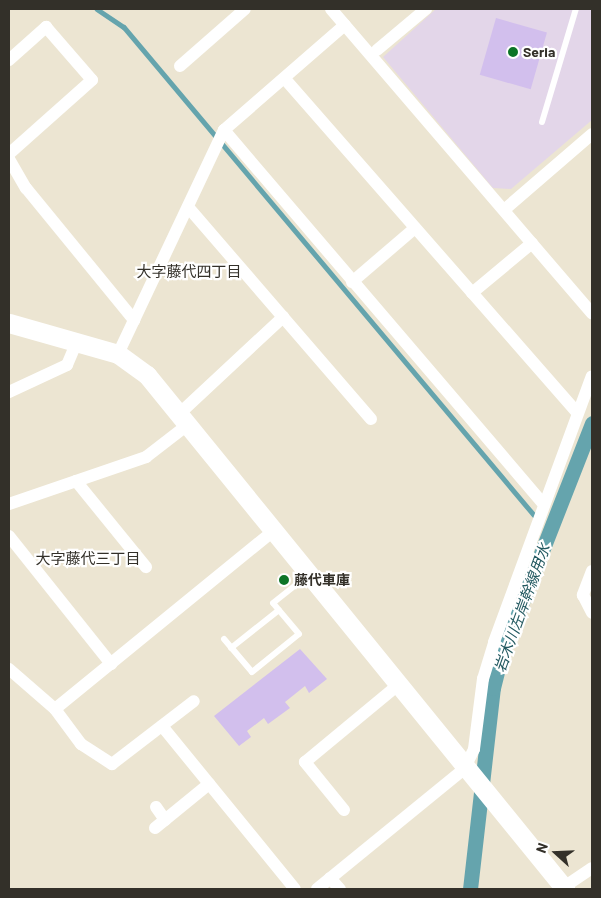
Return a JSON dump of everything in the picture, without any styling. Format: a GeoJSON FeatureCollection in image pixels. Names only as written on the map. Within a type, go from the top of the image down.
{"type":"FeatureCollection","features":[{"type":"Feature","properties":{"kind":"street"},"geometry":{"type":"LineString","coordinates":[[180,66],[246,9]]}},
{"type":"Feature","properties":{"kind":"street"},"geometry":{"type":"LineString","coordinates":[[331,9],[592,314]]}},
{"type":"Feature","properties":{"kind":"street"},"geometry":{"type":"LineString","coordinates":[[377,50],[426,9]]}},
{"type":"Feature","properties":{"kind":"street"},"geometry":{"type":"LineString","coordinates":[[118,354],[221,137],[345,25]]}},
{"type":"Feature","properties":{"kind":"street"},"geometry":{"type":"LineString","coordinates":[[9,60],[46,27],[92,80],[9,154]]}},
{"type":"Feature","properties":{"kind":"street"},"geometry":{"type":"LineString","coordinates":[[285,79],[577,413]]}},
{"type":"Feature","properties":{"kind":"street"},"geometry":{"type":"LineString","coordinates":[[504,210],[592,134]]}},
{"type":"Feature","properties":{"kind":"street"},"geometry":{"type":"LineString","coordinates":[[221,137],[352,282],[542,502]]}},
{"type":"Feature","properties":{"kind":"street"},"geometry":{"type":"LineString","coordinates":[[9,159],[26,188],[134,320]]}},
{"type":"Feature","properties":{"kind":"street"},"geometry":{"type":"LineString","coordinates":[[188,207],[371,419]]}},
{"type":"Feature","properties":{"kind":"street"},"geometry":{"type":"LineString","coordinates":[[352,282],[414,228]]}},
{"type":"Feature","properties":{"kind":"street"},"geometry":{"type":"LineString","coordinates":[[472,293],[532,243]]}},
{"type":"Feature","properties":{"kind":"street"},"geometry":{"type":"LineString","coordinates":[[9,504],[146,457],[283,317]]}},
{"type":"Feature","properties":{"kind":"street"},"geometry":{"type":"LineString","coordinates":[[9,323],[118,354],[147,376],[181,421],[563,889],[592,868]]}},
{"type":"Feature","properties":{"kind":"street"},"geometry":{"type":"LineString","coordinates":[[9,392],[67,365],[77,342]]}},
{"type":"Feature","properties":{"kind":"street"},"geometry":{"type":"LineString","coordinates":[[317,889],[464,769],[474,749],[489,660],[542,502],[592,376]]}},
{"type":"Feature","properties":{"kind":"street"},"geometry":{"type":"LineString","coordinates":[[76,481],[146,567]]}},
{"type":"Feature","properties":{"kind":"street"},"geometry":{"type":"LineString","coordinates":[[55,709],[272,532]]}},
{"type":"Feature","properties":{"kind":"street"},"geometry":{"type":"LineString","coordinates":[[9,536],[111,664]]}},
{"type":"Feature","properties":{"kind":"street"},"geometry":{"type":"LineString","coordinates":[[592,572],[583,596],[592,613]]}},
{"type":"Feature","properties":{"kind":"street"},"geometry":{"type":"LineString","coordinates":[[9,669],[55,709],[81,744],[112,764],[194,701]]}},
{"type":"Feature","properties":{"kind":"street"},"geometry":{"type":"LineString","coordinates":[[344,810],[305,762],[397,686]]}},
{"type":"Feature","properties":{"kind":"street"},"geometry":{"type":"LineString","coordinates":[[162,726],[295,889]]}},
{"type":"Feature","properties":{"kind":"street"},"geometry":{"type":"LineString","coordinates":[[156,807],[160,824],[209,784]]}},
{"type":"Feature","properties":{"kind":"street"},"geometry":{"type":"LineString","coordinates":[[330,878],[340,889]]}},
{"type":"Feature","properties":{"kind":"lane"},"geometry":{"type":"LineString","coordinates":[[542,122],[576,9]]}},
{"type":"Feature","properties":{"kind":"lane"},"geometry":{"type":"LineString","coordinates":[[224,639],[252,672],[299,634],[274,603],[307,576]]}},
{"type":"Feature","properties":{"kind":"lane"},"geometry":{"type":"LineString","coordinates":[[232,648],[279,610]]}},
{"type":"Feature","properties":{"kind":"shaded area"},"geometry":{"type":"Polygon","coordinates":[[[436,9],[592,9],[592,120],[511,189],[493,188],[383,57],[436,9]]]}},
{"type":"Feature","properties":{"kind":"building","name":"Seria"},"geometry":{"type":"Polygon","coordinates":[[[496,18],[547,33],[531,89],[480,75],[496,18]]]}},
{"type":"Feature","properties":{"kind":"building"},"geometry":{"type":"Polygon","coordinates":[[[300,649],[327,679],[309,693],[305,686],[285,702],[290,708],[268,724],[264,718],[247,731],[251,737],[239,746],[214,716],[300,649]]]}},
{"type":"Feature","properties":{"kind":"waterway"},"geometry":{"type":"LineString","coordinates":[[97,9],[124,27],[534,515]]}},
{"type":"Feature","properties":{"kind":"waterway","name":"岩木川左岸幹線用水"},"geometry":{"type":"LineString","coordinates":[[470,889],[493,688],[502,653],[592,423]]}},
{"type":"Feature","properties":{"kind":"place","name":"Seria"},"geometry":{"type":"Point","coordinates":[513,52]}},
{"type":"Feature","properties":{"kind":"place","name":"藤代車庫"},"geometry":{"type":"Point","coordinates":[284,580]}},
{"type":"Feature","properties":{"kind":"district","name":"大字藤代四丁目"},"geometry":{"type":"Point","coordinates":[189,272]}},
{"type":"Feature","properties":{"kind":"district","name":"大字藤代三丁目"},"geometry":{"type":"Point","coordinates":[88,559]}}]}
